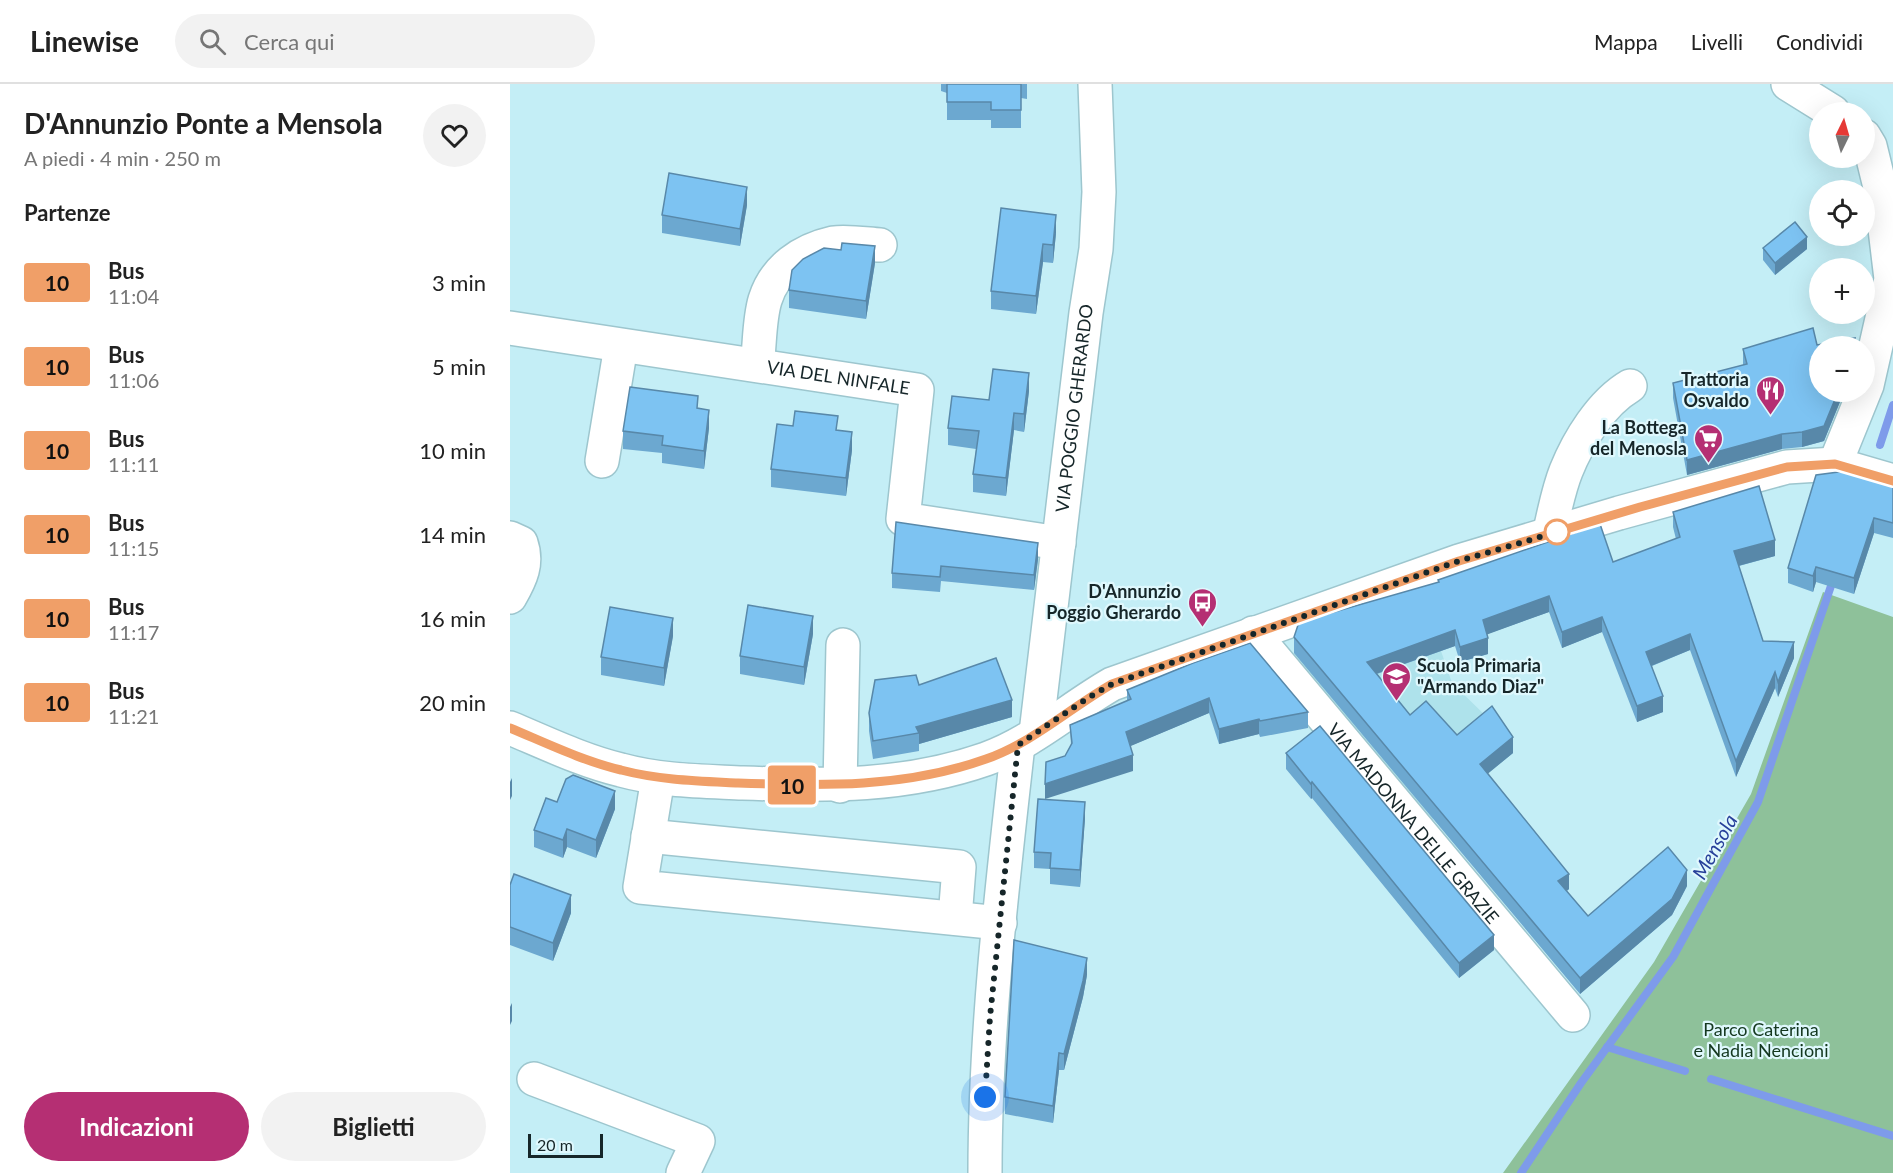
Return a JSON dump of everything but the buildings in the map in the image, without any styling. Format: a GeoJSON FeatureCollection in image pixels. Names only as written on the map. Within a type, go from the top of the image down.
{"type":"FeatureCollection","features":[{"type":"Feature","properties":{"kind":"street","name":"VIA POGGIO GHERARDO"},"geometry":{"type":"LineString","coordinates":[[985,1173],[985,1097],[990,1017],[1000,923],[1059,543],[1086,314],[1096,249],[1099,192],[1095,84]]}},
{"type":"Feature","properties":{"kind":"street"},"geometry":{"type":"LineString","coordinates":[[1788,84],[1817,102]]}},
{"type":"Feature","properties":{"kind":"street"},"geometry":{"type":"LineString","coordinates":[[1841,466],[1868,385],[1891,279],[1880,186],[1875,166]]}},
{"type":"Feature","properties":{"kind":"street"},"geometry":{"type":"LineString","coordinates":[[758,365],[765,301],[774,279],[786,265],[809,252],[835,243],[880,245]]}},
{"type":"Feature","properties":{"kind":"street","name":"VIA DEL NINFALE"},"geometry":{"type":"LineString","coordinates":[[510,328],[917,390],[903,519],[1059,543]]}},
{"type":"Feature","properties":{"kind":"street"},"geometry":{"type":"LineString","coordinates":[[602,461],[621,346]]}},
{"type":"Feature","properties":{"kind":"street"},"geometry":{"type":"LineString","coordinates":[[1549,535],[1566,471],[1593,421],[1620,392],[1630,386]]}},
{"type":"Feature","properties":{"kind":"street"},"geometry":{"type":"LineString","coordinates":[[510,728],[606,766],[658,778],[840,786],[888,782],[987,759],[1027,739],[1112,684],[1459,561],[1640,507],[1787,467],[1841,466],[1889,480]]}},
{"type":"Feature","properties":{"kind":"street"},"geometry":{"type":"LineString","coordinates":[[510,538],[521,543],[525,555],[522,577],[510,597]]}},
{"type":"Feature","properties":{"kind":"street","name":"VIA MADONNA DELLE GRAZIE"},"geometry":{"type":"LineString","coordinates":[[1253,633],[1573,1015]]}},
{"type":"Feature","properties":{"kind":"street"},"geometry":{"type":"LineString","coordinates":[[840,786],[843,645]]}},
{"type":"Feature","properties":{"kind":"street"},"geometry":{"type":"LineString","coordinates":[[658,778],[640,887],[1000,923]]}},
{"type":"Feature","properties":{"kind":"street"},"geometry":{"type":"LineString","coordinates":[[648,836],[959,867],[955,918]]}},
{"type":"Feature","properties":{"kind":"street"},"geometry":{"type":"LineString","coordinates":[[534,1079],[698,1142],[684,1173]]}},
{"type":"Feature","properties":{"kind":"shaded area","name":"Scuola Primaria \"Armando Diaz\""},"geometry":{"type":"Polygon","coordinates":[[[1299,637],[1441,651],[1452,683],[1492,722],[1513,753],[1425,826],[1290,667],[1299,637]]]}},
{"type":"Feature","properties":{"kind":"green space","name":"Parco Caterina e Nadia Nencioni"},"geometry":{"type":"Polygon","coordinates":[[[1823,592],[1893,617],[1893,1173],[1503,1173],[1654,962],[1751,794],[1823,592]]]}},
{"type":"Feature","properties":{"kind":"waterway","name":"Mensola"},"geometry":{"type":"LineString","coordinates":[[1880,445],[1893,405]]}},
{"type":"Feature","properties":{"kind":"waterway","name":"Mensola"},"geometry":{"type":"LineString","coordinates":[[1521,1173],[1581,1083],[1673,957],[1758,802],[1834,577]]}},
{"type":"Feature","properties":{"kind":"waterway"},"geometry":{"type":"LineString","coordinates":[[1607,1047],[1685,1071]]}},
{"type":"Feature","properties":{"kind":"waterway"},"geometry":{"type":"LineString","coordinates":[[1711,1079],[1893,1136]]}},
{"type":"Feature","properties":{"kind":"bus line","name":"10"},"geometry":{"type":"LineString","coordinates":[[510,728],[606,766],[658,778],[840,786],[888,782],[987,759],[1018,745],[1112,684],[1321,608],[1459,561],[1640,507],[1787,467],[1835,464],[1893,481]]}},
{"type":"Feature","properties":{"kind":"place","name":"Trattoria Osvaldo"},"geometry":{"type":"Point","coordinates":[1770,416]}},
{"type":"Feature","properties":{"kind":"place","name":"La Bottega del Menosla"},"geometry":{"type":"Point","coordinates":[1708,464]}},
{"type":"Feature","properties":{"kind":"place","name":"D'Annunzio Poggio Gherardo"},"geometry":{"type":"Point","coordinates":[1202,628]}},
{"type":"Feature","properties":{"kind":"place","name":"Scuola Primaria \"Armando Diaz\""},"geometry":{"type":"Point","coordinates":[1396,702]}},
{"type":"Feature","properties":{"kind":"route"},"geometry":{"type":"LineString","coordinates":[[985,1097],[990,1017],[1018,745],[1112,684],[1321,608],[1459,561],[1557,532]]}}]}
